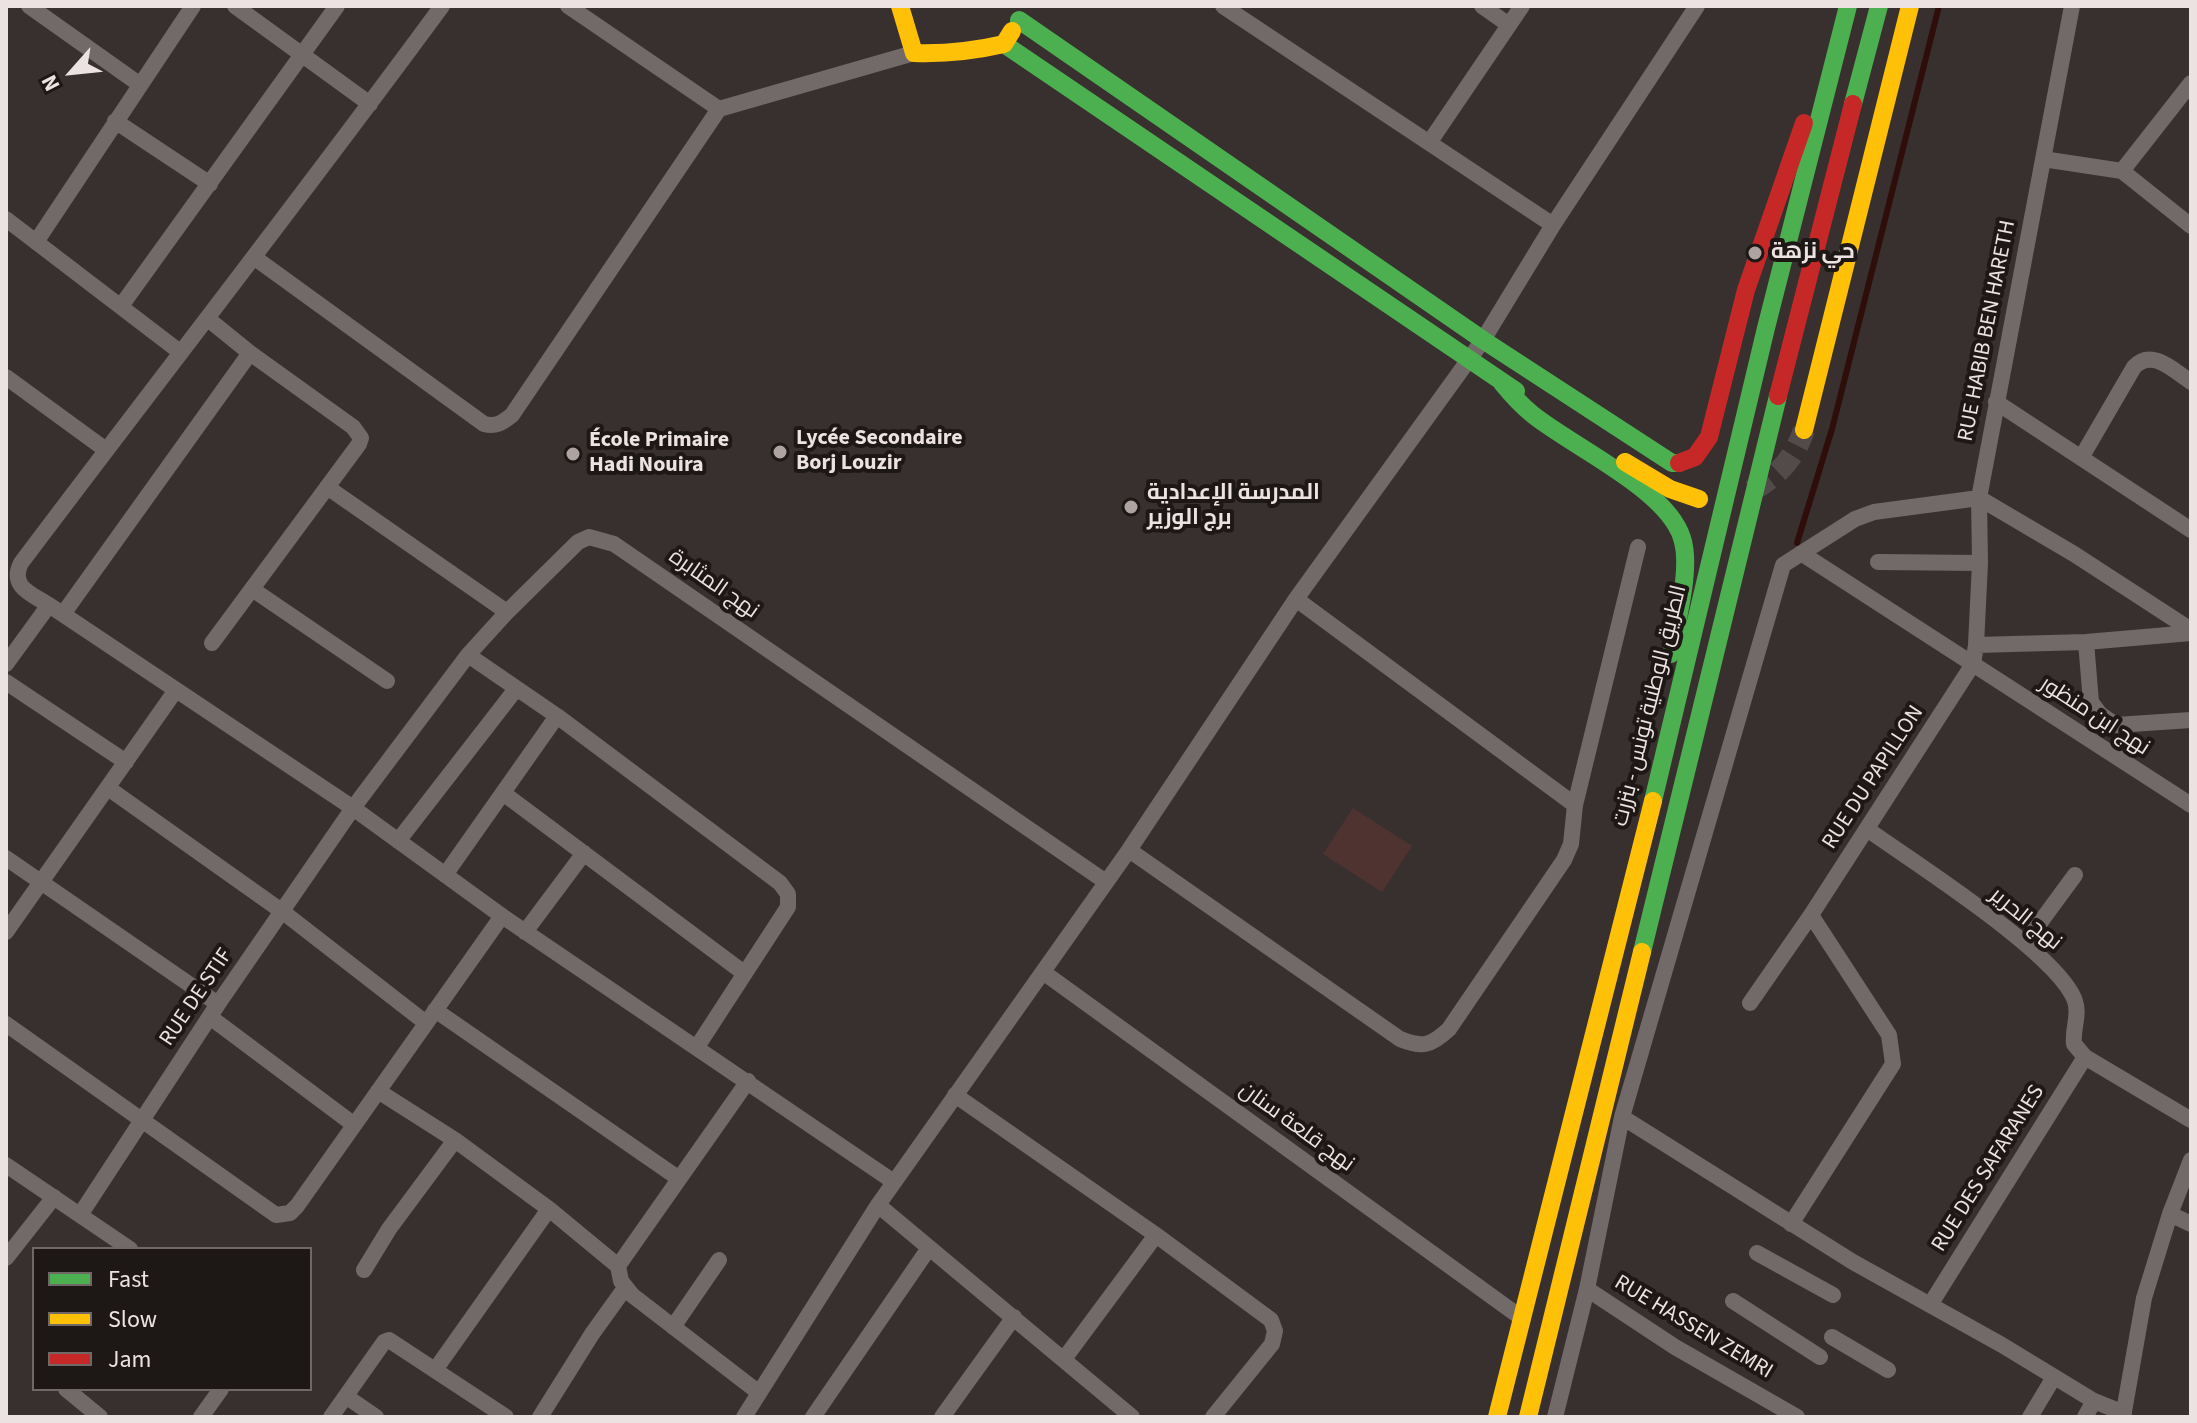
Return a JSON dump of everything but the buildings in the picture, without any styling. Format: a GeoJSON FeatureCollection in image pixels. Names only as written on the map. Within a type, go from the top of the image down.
{"type":"FeatureCollection","features":[{"type":"Feature","properties":{"kind":"main road"},"geometry":{"type":"LineString","coordinates":[[900,6],[914,53],[964,52],[1004,44],[1468,361],[1663,486],[1699,499]]}},
{"type":"Feature","properties":{"kind":"main road"},"geometry":{"type":"LineString","coordinates":[[1633,884],[1641,812],[1663,707],[1834,6]]}},
{"type":"Feature","properties":{"kind":"main road","name":"الطريق الوطنية تونس - بنزرت"},"geometry":{"type":"LineString","coordinates":[[1496,1417],[1633,884],[1766,328],[1848,6]]}},
{"type":"Feature","properties":{"kind":"main road"},"geometry":{"type":"LineString","coordinates":[[1528,1417],[1794,332],[1879,6]]}},
{"type":"Feature","properties":{"kind":"main road"},"geometry":{"type":"LineString","coordinates":[[1804,430],[1910,6]]}},
{"type":"Feature","properties":{"kind":"main road"},"geometry":{"type":"LineString","coordinates":[[1004,44],[1017,13],[1483,340],[1672,463],[1691,460],[1704,449],[1709,437],[1746,290],[1800,138]]}},
{"type":"Feature","properties":{"kind":"main road"},"geometry":{"type":"LineString","coordinates":[[1502,383],[1536,417],[1654,499],[1674,518],[1683,539],[1683,566],[1663,707]]}},
{"type":"Feature","properties":{"kind":"street"},"geometry":{"type":"LineString","coordinates":[[29,6],[139,84]]}},
{"type":"Feature","properties":{"kind":"street"},"geometry":{"type":"LineString","coordinates":[[36,242],[193,6]]}},
{"type":"Feature","properties":{"kind":"street"},"geometry":{"type":"LineString","coordinates":[[235,6],[370,104]]}},
{"type":"Feature","properties":{"kind":"street"},"geometry":{"type":"LineString","coordinates":[[121,306],[337,6]]}},
{"type":"Feature","properties":{"kind":"street"},"geometry":{"type":"LineString","coordinates":[[442,6],[16,574],[21,587],[353,808],[525,932],[894,1182]]}},
{"type":"Feature","properties":{"kind":"street"},"geometry":{"type":"LineString","coordinates":[[568,6],[719,109]]}},
{"type":"Feature","properties":{"kind":"street"},"geometry":{"type":"LineString","coordinates":[[1223,6],[1553,225]]}},
{"type":"Feature","properties":{"kind":"street"},"geometry":{"type":"LineString","coordinates":[[1482,6],[1509,25]]}},
{"type":"Feature","properties":{"kind":"street"},"geometry":{"type":"LineString","coordinates":[[1429,143],[1522,6]]}},
{"type":"Feature","properties":{"kind":"street"},"geometry":{"type":"LineString","coordinates":[[744,1417],[878,1205],[1129,850],[1296,599],[1483,340],[1553,225],[1697,6]]}},
{"type":"Feature","properties":{"kind":"street","name":"RUE HABIB BEN HARETH"},"geometry":{"type":"LineString","coordinates":[[1973,664],[1980,563],[1979,498],[2072,6]]}},
{"type":"Feature","properties":{"kind":"street"},"geometry":{"type":"LineString","coordinates":[[255,258],[484,424],[493,426],[503,423],[512,415],[719,109],[914,53]]}},
{"type":"Feature","properties":{"kind":"street"},"geometry":{"type":"LineString","coordinates":[[2122,171],[2191,83]]}},
{"type":"Feature","properties":{"kind":"street"},"geometry":{"type":"LineString","coordinates":[[115,121],[210,184]]}},
{"type":"Feature","properties":{"kind":"street"},"geometry":{"type":"LineString","coordinates":[[2043,159],[2122,171],[2191,226]]}},
{"type":"Feature","properties":{"kind":"street"},"geometry":{"type":"LineString","coordinates":[[6,219],[180,352]]}},
{"type":"Feature","properties":{"kind":"street"},"geometry":{"type":"LineString","coordinates":[[208,319],[361,438],[212,643]]}},
{"type":"Feature","properties":{"kind":"street"},"geometry":{"type":"LineString","coordinates":[[6,664],[56,610],[250,353]]}},
{"type":"Feature","properties":{"kind":"street"},"geometry":{"type":"LineString","coordinates":[[2081,458],[2141,360],[2150,357],[2191,382]]}},
{"type":"Feature","properties":{"kind":"street"},"geometry":{"type":"LineString","coordinates":[[6,377],[106,450]]}},
{"type":"Feature","properties":{"kind":"street"},"geometry":{"type":"LineString","coordinates":[[1996,402],[2191,530]]}},
{"type":"Feature","properties":{"kind":"street"},"geometry":{"type":"LineString","coordinates":[[327,487],[507,612]]}},
{"type":"Feature","properties":{"kind":"street"},"geometry":{"type":"LineString","coordinates":[[1555,1417],[1587,1289],[1622,1117],[1783,565],[1855,519],[1874,512],[1979,498],[2074,554],[2191,632]]}},
{"type":"Feature","properties":{"kind":"street","name":"نهج المثابرة"},"geometry":{"type":"LineString","coordinates":[[353,808],[468,655],[578,542],[589,537],[614,544],[1106,882]]}},
{"type":"Feature","properties":{"kind":"street"},"geometry":{"type":"LineString","coordinates":[[1129,850],[1400,1039],[1418,1046],[1437,1040],[1449,1029],[1564,860],[1571,844],[1575,805],[1638,547]]}},
{"type":"Feature","properties":{"kind":"street","name":"نهج ابن منظور"},"geometry":{"type":"LineString","coordinates":[[1801,553],[2191,805]]}},
{"type":"Feature","properties":{"kind":"street"},"geometry":{"type":"LineString","coordinates":[[1878,562],[1980,563]]}},
{"type":"Feature","properties":{"kind":"street"},"geometry":{"type":"LineString","coordinates":[[252,589],[387,681]]}},
{"type":"Feature","properties":{"kind":"street"},"geometry":{"type":"LineString","coordinates":[[1296,599],[1575,805]]}},
{"type":"Feature","properties":{"kind":"street"},"geometry":{"type":"LineString","coordinates":[[1976,645],[2086,642],[2191,632]]}},
{"type":"Feature","properties":{"kind":"street"},"geometry":{"type":"LineString","coordinates":[[2086,642],[2091,702],[2100,714],[2116,725],[2191,720]]}},
{"type":"Feature","properties":{"kind":"street"},"geometry":{"type":"LineString","coordinates":[[468,655],[557,716],[780,883],[788,894],[788,907],[697,1047]]}},
{"type":"Feature","properties":{"kind":"street","name":"RUE DU PAPILLON"},"geometry":{"type":"LineString","coordinates":[[1750,1003],[1811,915],[1973,664]]}},
{"type":"Feature","properties":{"kind":"street"},"geometry":{"type":"LineString","coordinates":[[6,682],[126,762]]}},
{"type":"Feature","properties":{"kind":"street"},"geometry":{"type":"LineString","coordinates":[[398,841],[516,689]]}},
{"type":"Feature","properties":{"kind":"street"},"geometry":{"type":"LineString","coordinates":[[6,932],[42,885],[176,690]]}},
{"type":"Feature","properties":{"kind":"street"},"geometry":{"type":"LineString","coordinates":[[445,875],[557,716]]}},
{"type":"Feature","properties":{"kind":"street"},"geometry":{"type":"LineString","coordinates":[[108,788],[430,1017],[678,1178]]}},
{"type":"Feature","properties":{"kind":"street"},"geometry":{"type":"LineString","coordinates":[[503,793],[744,973]]}},
{"type":"Feature","properties":{"kind":"street","name":"RUE DE STIF"},"geometry":{"type":"LineString","coordinates":[[80,1215],[214,1010],[353,808]]}},
{"type":"Feature","properties":{"kind":"street","name":"نهج الحرير"},"geometry":{"type":"LineString","coordinates":[[1867,829],[2025,943],[2068,987],[2078,1012],[2074,1044],[2085,1057]]}},
{"type":"Feature","properties":{"kind":"street"},"geometry":{"type":"LineString","coordinates":[[525,932],[584,853]]}},
{"type":"Feature","properties":{"kind":"street"},"geometry":{"type":"LineString","coordinates":[[6,858],[214,1010],[353,1124]]}},
{"type":"Feature","properties":{"kind":"street"},"geometry":{"type":"LineString","coordinates":[[2025,943],[2075,875]]}},
{"type":"Feature","properties":{"kind":"street"},"geometry":{"type":"LineString","coordinates":[[1791,1224],[1893,1064],[1889,1035],[1811,915]]}},
{"type":"Feature","properties":{"kind":"street"},"geometry":{"type":"LineString","coordinates":[[6,1024],[276,1215],[290,1213],[502,916]]}},
{"type":"Feature","properties":{"kind":"street","name":"نهج قلعة سنان"},"geometry":{"type":"LineString","coordinates":[[1043,972],[1523,1319]]}},
{"type":"Feature","properties":{"kind":"street"},"geometry":{"type":"LineString","coordinates":[[2085,1057],[2191,1120]]}},
{"type":"Feature","properties":{"kind":"street","name":"RUE DES SAFARANES"},"geometry":{"type":"LineString","coordinates":[[1930,1305],[2085,1057]]}},
{"type":"Feature","properties":{"kind":"street"},"geometry":{"type":"LineString","coordinates":[[618,1266],[748,1081]]}},
{"type":"Feature","properties":{"kind":"street"},"geometry":{"type":"LineString","coordinates":[[378,1091],[455,1140],[549,1209],[618,1266],[625,1288],[758,1392]]}},
{"type":"Feature","properties":{"kind":"street"},"geometry":{"type":"LineString","coordinates":[[955,1095],[1156,1235],[1271,1320],[1275,1331],[1272,1344],[1213,1417]]}},
{"type":"Feature","properties":{"kind":"street"},"geometry":{"type":"LineString","coordinates":[[1622,1117],[1791,1224],[2123,1415],[2144,1298],[2170,1214],[2191,1160]]}},
{"type":"Feature","properties":{"kind":"street"},"geometry":{"type":"LineString","coordinates":[[364,1270],[389,1229],[455,1140]]}},
{"type":"Feature","properties":{"kind":"street"},"geometry":{"type":"LineString","coordinates":[[6,1165],[125,1247]]}},
{"type":"Feature","properties":{"kind":"street"},"geometry":{"type":"LineString","coordinates":[[6,1258],[54,1197]]}},
{"type":"Feature","properties":{"kind":"street"},"geometry":{"type":"LineString","coordinates":[[878,1205],[1132,1417]]}},
{"type":"Feature","properties":{"kind":"street"},"geometry":{"type":"LineString","coordinates":[[435,1370],[549,1209]]}},
{"type":"Feature","properties":{"kind":"street"},"geometry":{"type":"LineString","coordinates":[[2170,1214],[2191,1224]]}},
{"type":"Feature","properties":{"kind":"street"},"geometry":{"type":"LineString","coordinates":[[1064,1359],[1156,1235]]}},
{"type":"Feature","properties":{"kind":"street"},"geometry":{"type":"LineString","coordinates":[[813,1417],[929,1248]]}},
{"type":"Feature","properties":{"kind":"street"},"geometry":{"type":"LineString","coordinates":[[1757,1253],[1833,1295]]}},
{"type":"Feature","properties":{"kind":"street"},"geometry":{"type":"LineString","coordinates":[[673,1327],[719,1260]]}},
{"type":"Feature","properties":{"kind":"street"},"geometry":{"type":"LineString","coordinates":[[540,1417],[625,1288]]}},
{"type":"Feature","properties":{"kind":"street","name":"RUE HASSEN ZEMRI"},"geometry":{"type":"LineString","coordinates":[[1587,1289],[1772,1410],[1797,1417]]}},
{"type":"Feature","properties":{"kind":"street"},"geometry":{"type":"LineString","coordinates":[[1733,1301],[1820,1357]]}},
{"type":"Feature","properties":{"kind":"street"},"geometry":{"type":"LineString","coordinates":[[942,1417],[1014,1317]]}},
{"type":"Feature","properties":{"kind":"street"},"geometry":{"type":"LineString","coordinates":[[1832,1337],[1888,1370]]}},
{"type":"Feature","properties":{"kind":"street"},"geometry":{"type":"LineString","coordinates":[[331,1417],[384,1342],[389,1340],[506,1417]]}},
{"type":"Feature","properties":{"kind":"street"},"geometry":{"type":"LineString","coordinates":[[2030,1417],[2054,1377]]}},
{"type":"Feature","properties":{"kind":"street"},"geometry":{"type":"LineString","coordinates":[[68,1391],[100,1417]]}},
{"type":"Feature","properties":{"kind":"street"},"geometry":{"type":"LineString","coordinates":[[201,1417],[220,1391]]}},
{"type":"Feature","properties":{"kind":"street"},"geometry":{"type":"LineString","coordinates":[[347,1397],[376,1417]]}},
{"type":"Feature","properties":{"kind":"street"},"geometry":{"type":"LineString","coordinates":[[2085,1417],[2094,1401]]}},
{"type":"Feature","properties":{"kind":"shaded area"},"geometry":{"type":"Polygon","coordinates":[[[1353,808],[1412,846],[1382,892],[1323,854],[1353,808]]]}},
{"type":"Feature","properties":{"kind":"waterway"},"geometry":{"type":"LineString","coordinates":[[1797,543],[1832,429],[1939,6]]}},
{"type":"Feature","properties":{"kind":"tunnel"},"geometry":{"type":"LineString","coordinates":[[1751,491],[1784,466],[1804,430]]}},
{"type":"Feature","properties":{"kind":"traffic: fast"},"geometry":{"type":"LineString","coordinates":[[1653,801],[1766,328],[1848,6]]}},
{"type":"Feature","properties":{"kind":"traffic: fast"},"geometry":{"type":"LineString","coordinates":[[1853,104],[1879,6]]}},
{"type":"Feature","properties":{"kind":"traffic: fast"},"geometry":{"type":"LineString","coordinates":[[1019,20],[1483,340],[1672,463],[1679,463]]}},
{"type":"Feature","properties":{"kind":"traffic: fast"},"geometry":{"type":"LineString","coordinates":[[1004,44],[1516,391]]}},
{"type":"Feature","properties":{"kind":"traffic: fast"},"geometry":{"type":"LineString","coordinates":[[1502,383],[1532,414],[1638,486],[1658,502],[1673,520],[1682,538],[1685,565],[1671,654]]}},
{"type":"Feature","properties":{"kind":"traffic: fast"},"geometry":{"type":"LineString","coordinates":[[1642,952],[1778,396]]}},
{"type":"Feature","properties":{"kind":"traffic: slow"},"geometry":{"type":"LineString","coordinates":[[900,6],[914,53],[959,52],[1004,44],[1012,31]]}},
{"type":"Feature","properties":{"kind":"traffic: slow"},"geometry":{"type":"LineString","coordinates":[[1804,430],[1910,6]]}},
{"type":"Feature","properties":{"kind":"traffic: slow"},"geometry":{"type":"LineString","coordinates":[[1625,462],[1670,489],[1699,499]]}},
{"type":"Feature","properties":{"kind":"traffic: slow"},"geometry":{"type":"LineString","coordinates":[[1497,1417],[1653,801]]}},
{"type":"Feature","properties":{"kind":"traffic: slow"},"geometry":{"type":"LineString","coordinates":[[1528,1417],[1642,952]]}},
{"type":"Feature","properties":{"kind":"traffic: jam"},"geometry":{"type":"LineString","coordinates":[[1778,396],[1853,104]]}},
{"type":"Feature","properties":{"kind":"traffic: jam"},"geometry":{"type":"LineString","coordinates":[[1679,463],[1695,457],[1709,437],[1746,290],[1804,123]]}},
{"type":"Feature","properties":{"kind":"place","name":"حي نزهة"},"geometry":{"type":"Point","coordinates":[1755,253]}},
{"type":"Feature","properties":{"kind":"place","name":"Lycée Secondaire Borj Louzir"},"geometry":{"type":"Point","coordinates":[780,452]}},
{"type":"Feature","properties":{"kind":"place","name":"École Primaire Hadi Nouira"},"geometry":{"type":"Point","coordinates":[573,454]}},
{"type":"Feature","properties":{"kind":"place","name":"المدرسة الإعدادية برج الوزير"},"geometry":{"type":"Point","coordinates":[1131,507]}}]}
